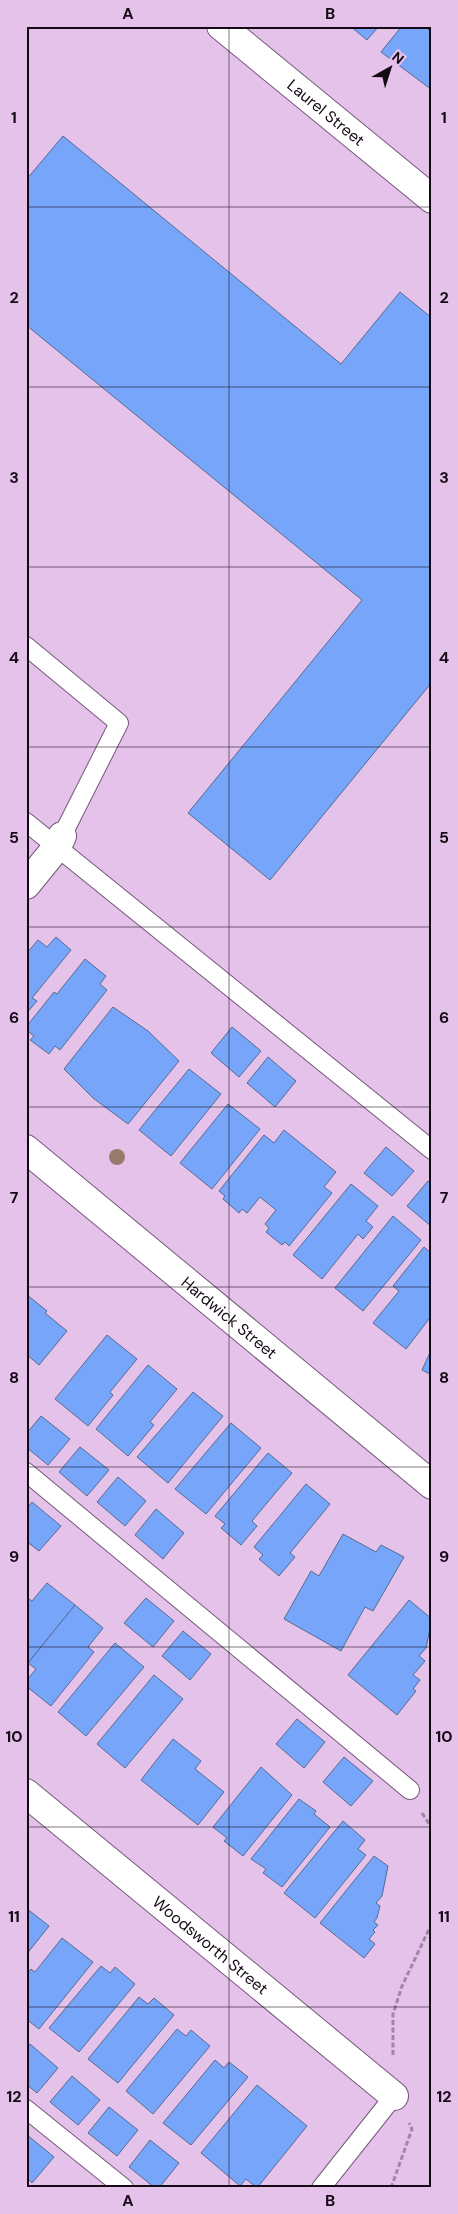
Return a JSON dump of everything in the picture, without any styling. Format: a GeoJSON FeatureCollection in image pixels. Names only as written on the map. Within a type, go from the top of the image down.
{"type":"FeatureCollection","features":[{"type":"Feature","properties":{"kind":"street","name":"Laurel Street"},"geometry":{"type":"LineString","coordinates":[[221,26],[432,199]]}},
{"type":"Feature","properties":{"kind":"street"},"geometry":{"type":"LineString","coordinates":[[26,885],[60,841]]}},
{"type":"Feature","properties":{"kind":"street","name":"Hardwick Street"},"geometry":{"type":"LineString","coordinates":[[26,1149],[432,1485]]}},
{"type":"Feature","properties":{"kind":"street","name":"Woodsworth Street"},"geometry":{"type":"LineString","coordinates":[[26,1793],[394,2096]]}},
{"type":"Feature","properties":{"kind":"lane"},"geometry":{"type":"LineString","coordinates":[[26,646],[119,723],[60,841]]}},
{"type":"Feature","properties":{"kind":"lane"},"geometry":{"type":"LineString","coordinates":[[26,822],[60,841],[432,1150]]}},
{"type":"Feature","properties":{"kind":"lane"},"geometry":{"type":"LineString","coordinates":[[26,1472],[410,1790]]}},
{"type":"Feature","properties":{"kind":"lane"},"geometry":{"type":"LineString","coordinates":[[322,2188],[394,2096]]}},
{"type":"Feature","properties":{"kind":"lane"},"geometry":{"type":"LineString","coordinates":[[26,2109],[124,2188]]}},
{"type":"Feature","properties":{"kind":"path"},"geometry":{"type":"LineString","coordinates":[[391,2188],[412,2129],[394,2096],[393,2014],[402,1986],[432,1923]]}},
{"type":"Feature","properties":{"kind":"building"},"geometry":{"type":"Polygon","coordinates":[[[350,26],[379,26],[367,40],[350,26]]]}},
{"type":"Feature","properties":{"kind":"building"},"geometry":{"type":"Polygon","coordinates":[[[402,26],[424,26],[432,32],[432,90],[381,52],[402,26]]]}},
{"type":"Feature","properties":{"kind":"building"},"geometry":{"type":"Polygon","coordinates":[[[63,136],[341,364],[400,292],[432,318],[432,682],[270,880],[188,813],[362,600],[26,325],[26,180],[63,136]]]}},
{"type":"Feature","properties":{"kind":"building"},"geometry":{"type":"Polygon","coordinates":[[[56,937],[71,950],[32,998],[37,1001],[26,1014],[26,954],[38,940],[47,947],[56,937]]]}},
{"type":"Feature","properties":{"kind":"building"},"geometry":{"type":"Polygon","coordinates":[[[85,959],[106,976],[100,984],[107,990],[60,1050],[55,1046],[49,1054],[30,1040],[34,1036],[26,1030],[26,1027],[54,992],[57,994],[85,959]]]}},
{"type":"Feature","properties":{"kind":"building"},"geometry":{"type":"Polygon","coordinates":[[[113,1007],[148,1031],[179,1061],[128,1124],[93,1098],[64,1069],[113,1007]]]}},
{"type":"Feature","properties":{"kind":"building"},"geometry":{"type":"Polygon","coordinates":[[[232,1027],[261,1051],[239,1077],[211,1053],[232,1027]]]}},
{"type":"Feature","properties":{"kind":"building"},"geometry":{"type":"Polygon","coordinates":[[[268,1057],[296,1081],[275,1107],[247,1083],[268,1057]]]}},
{"type":"Feature","properties":{"kind":"building"},"geometry":{"type":"Polygon","coordinates":[[[189,1069],[221,1094],[171,1156],[139,1130],[189,1069]]]}},
{"type":"Feature","properties":{"kind":"building"},"geometry":{"type":"Polygon","coordinates":[[[228,1104],[260,1129],[212,1189],[180,1163],[228,1104]]]}},
{"type":"Feature","properties":{"kind":"building"},"geometry":{"type":"Polygon","coordinates":[[[284,1130],[336,1172],[324,1187],[332,1193],[289,1246],[285,1242],[282,1245],[266,1232],[269,1228],[265,1224],[276,1210],[260,1197],[247,1213],[242,1209],[239,1213],[223,1199],[225,1196],[219,1191],[264,1135],[274,1143],[284,1130]]]}},
{"type":"Feature","properties":{"kind":"building"},"geometry":{"type":"Polygon","coordinates":[[[386,1147],[414,1171],[392,1196],[364,1173],[386,1147]]]}},
{"type":"Feature","properties":{"kind":"building"},"geometry":{"type":"Polygon","coordinates":[[[428,1181],[432,1183],[432,1227],[407,1206],[428,1181]]]}},
{"type":"Feature","properties":{"kind":"building"},"geometry":{"type":"Polygon","coordinates":[[[351,1184],[378,1206],[366,1221],[373,1227],[363,1239],[358,1234],[322,1279],[293,1255],[351,1184]]]}},
{"type":"Feature","properties":{"kind":"building"},"geometry":{"type":"Polygon","coordinates":[[[393,1216],[421,1240],[363,1311],[335,1288],[393,1216]]]}},
{"type":"Feature","properties":{"kind":"building"},"geometry":{"type":"Polygon","coordinates":[[[424,1247],[432,1254],[432,1305],[430,1307],[432,1315],[406,1349],[373,1323],[399,1291],[393,1286],[424,1247]]]}},
{"type":"Feature","properties":{"kind":"building"},"geometry":{"type":"Polygon","coordinates":[[[26,1294],[67,1331],[39,1365],[26,1354],[26,1294]]]}},
{"type":"Feature","properties":{"kind":"building"},"geometry":{"type":"Polygon","coordinates":[[[107,1335],[137,1359],[110,1392],[113,1395],[88,1426],[55,1399],[107,1335]]]}},
{"type":"Feature","properties":{"kind":"building"},"geometry":{"type":"Polygon","coordinates":[[[432,1348],[432,1375],[422,1370],[432,1348]]]}},
{"type":"Feature","properties":{"kind":"building"},"geometry":{"type":"Polygon","coordinates":[[[148,1365],[177,1389],[150,1422],[154,1425],[128,1456],[96,1429],[148,1365]]]}},
{"type":"Feature","properties":{"kind":"building"},"geometry":{"type":"Polygon","coordinates":[[[193,1392],[223,1416],[168,1483],[137,1457],[193,1392]]]}},
{"type":"Feature","properties":{"kind":"building"},"geometry":{"type":"Polygon","coordinates":[[[41,1416],[70,1439],[48,1465],[26,1447],[26,1434],[41,1416]]]}},
{"type":"Feature","properties":{"kind":"building"},"geometry":{"type":"Polygon","coordinates":[[[231,1423],[261,1448],[206,1514],[175,1489],[231,1423]]]}},
{"type":"Feature","properties":{"kind":"building"},"geometry":{"type":"Polygon","coordinates":[[[80,1447],[109,1470],[87,1496],[59,1472],[80,1447]]]}},
{"type":"Feature","properties":{"kind":"building"},"geometry":{"type":"Polygon","coordinates":[[[268,1453],[292,1473],[252,1521],[257,1526],[241,1545],[221,1528],[225,1524],[215,1516],[268,1453]]]}},
{"type":"Feature","properties":{"kind":"building"},"geometry":{"type":"Polygon","coordinates":[[[118,1477],[146,1501],[125,1526],[97,1502],[118,1477]]]}},
{"type":"Feature","properties":{"kind":"building"},"geometry":{"type":"Polygon","coordinates":[[[306,1484],[330,1504],[290,1553],[295,1557],[279,1576],[259,1559],[263,1555],[254,1547],[306,1484]]]}},
{"type":"Feature","properties":{"kind":"building"},"geometry":{"type":"Polygon","coordinates":[[[32,1502],[61,1526],[39,1551],[26,1541],[26,1509],[32,1502]]]}},
{"type":"Feature","properties":{"kind":"building"},"geometry":{"type":"Polygon","coordinates":[[[156,1509],[184,1533],[163,1559],[135,1535],[156,1509]]]}},
{"type":"Feature","properties":{"kind":"building"},"geometry":{"type":"Polygon","coordinates":[[[343,1534],[376,1552],[381,1545],[404,1557],[373,1611],[365,1607],[341,1651],[284,1619],[311,1571],[319,1576],[343,1534]]]}},
{"type":"Feature","properties":{"kind":"building"},"geometry":{"type":"Polygon","coordinates":[[[47,1583],[75,1605],[28,1663],[26,1662],[26,1597],[32,1601],[47,1583]]]}},
{"type":"Feature","properties":{"kind":"building"},"geometry":{"type":"Polygon","coordinates":[[[146,1598],[174,1621],[153,1647],[124,1623],[146,1598]]]}},
{"type":"Feature","properties":{"kind":"building"},"geometry":{"type":"Polygon","coordinates":[[[409,1600],[432,1619],[426,1648],[419,1656],[425,1661],[413,1675],[420,1680],[413,1689],[416,1691],[397,1715],[348,1675],[409,1600]]]}},
{"type":"Feature","properties":{"kind":"building"},"geometry":{"type":"Polygon","coordinates":[[[75,1605],[103,1628],[88,1647],[94,1652],[51,1706],[26,1686],[26,1681],[36,1669],[28,1663],[75,1605]]]}},
{"type":"Feature","properties":{"kind":"building"},"geometry":{"type":"Polygon","coordinates":[[[183,1631],[211,1654],[190,1680],[162,1656],[183,1631]]]}},
{"type":"Feature","properties":{"kind":"building"},"geometry":{"type":"Polygon","coordinates":[[[115,1643],[144,1667],[86,1736],[58,1712],[115,1643]]]}},
{"type":"Feature","properties":{"kind":"building"},"geometry":{"type":"Polygon","coordinates":[[[154,1675],[183,1699],[125,1768],[97,1744],[154,1675]]]}},
{"type":"Feature","properties":{"kind":"building"},"geometry":{"type":"Polygon","coordinates":[[[297,1719],[325,1742],[304,1768],[276,1744],[297,1719]]]}},
{"type":"Feature","properties":{"kind":"building"},"geometry":{"type":"Polygon","coordinates":[[[173,1739],[201,1761],[195,1769],[224,1792],[198,1825],[141,1780],[173,1739]]]}},
{"type":"Feature","properties":{"kind":"building"},"geometry":{"type":"Polygon","coordinates":[[[344,1757],[373,1781],[351,1806],[323,1782],[344,1757]]]}},
{"type":"Feature","properties":{"kind":"building"},"geometry":{"type":"Polygon","coordinates":[[[261,1767],[292,1795],[243,1856],[224,1841],[227,1838],[213,1827],[261,1767]]]}},
{"type":"Feature","properties":{"kind":"building"},"geometry":{"type":"Polygon","coordinates":[[[299,1799],[316,1811],[314,1814],[330,1827],[282,1887],[263,1873],[266,1869],[251,1859],[299,1799]]]}},
{"type":"Feature","properties":{"kind":"building"},"geometry":{"type":"Polygon","coordinates":[[[343,1821],[365,1840],[358,1849],[366,1855],[315,1918],[284,1893],[343,1821]]]}},
{"type":"Feature","properties":{"kind":"building"},"geometry":{"type":"Polygon","coordinates":[[[374,1856],[388,1866],[382,1896],[376,1903],[380,1906],[374,1922],[378,1925],[373,1930],[375,1932],[369,1939],[375,1944],[364,1958],[320,1923],[374,1856]]]}},
{"type":"Feature","properties":{"kind":"building"},"geometry":{"type":"Polygon","coordinates":[[[26,1908],[49,1926],[26,1955],[26,1908]]]}},
{"type":"Feature","properties":{"kind":"building"},"geometry":{"type":"Polygon","coordinates":[[[62,1938],[93,1962],[39,2029],[26,2019],[26,1975],[31,1969],[35,1972],[62,1938]]]}},
{"type":"Feature","properties":{"kind":"building"},"geometry":{"type":"Polygon","coordinates":[[[101,1966],[110,1973],[115,1967],[135,1984],[79,2052],[49,2028],[101,1966]]]}},
{"type":"Feature","properties":{"kind":"building"},"geometry":{"type":"Polygon","coordinates":[[[139,1997],[148,2004],[154,1998],[174,2015],[118,2083],[88,2059],[139,1997]]]}},
{"type":"Feature","properties":{"kind":"building"},"geometry":{"type":"Polygon","coordinates":[[[177,2029],[186,2036],[191,2030],[210,2046],[153,2114],[126,2091],[177,2029]]]}},
{"type":"Feature","properties":{"kind":"building"},"geometry":{"type":"Polygon","coordinates":[[[30,2044],[58,2068],[37,2093],[26,2084],[26,2049],[30,2044]]]}},
{"type":"Feature","properties":{"kind":"building"},"geometry":{"type":"Polygon","coordinates":[[[215,2060],[224,2068],[229,2062],[248,2077],[191,2145],[163,2123],[215,2060]]]}},
{"type":"Feature","properties":{"kind":"building"},"geometry":{"type":"Polygon","coordinates":[[[72,2076],[100,2100],[78,2125],[50,2102],[72,2076]]]}},
{"type":"Feature","properties":{"kind":"building"},"geometry":{"type":"Polygon","coordinates":[[[257,2085],[307,2126],[257,2188],[246,2179],[240,2186],[201,2153],[257,2085]]]}},
{"type":"Feature","properties":{"kind":"building"},"geometry":{"type":"Polygon","coordinates":[[[109,2107],[138,2130],[117,2156],[88,2133],[109,2107]]]}},
{"type":"Feature","properties":{"kind":"building"},"geometry":{"type":"Polygon","coordinates":[[[26,2134],[54,2157],[32,2183],[26,2177],[26,2134]]]}},
{"type":"Feature","properties":{"kind":"building"},"geometry":{"type":"Polygon","coordinates":[[[150,2140],[179,2163],[159,2188],[155,2188],[129,2167],[150,2140]]]}}]}
